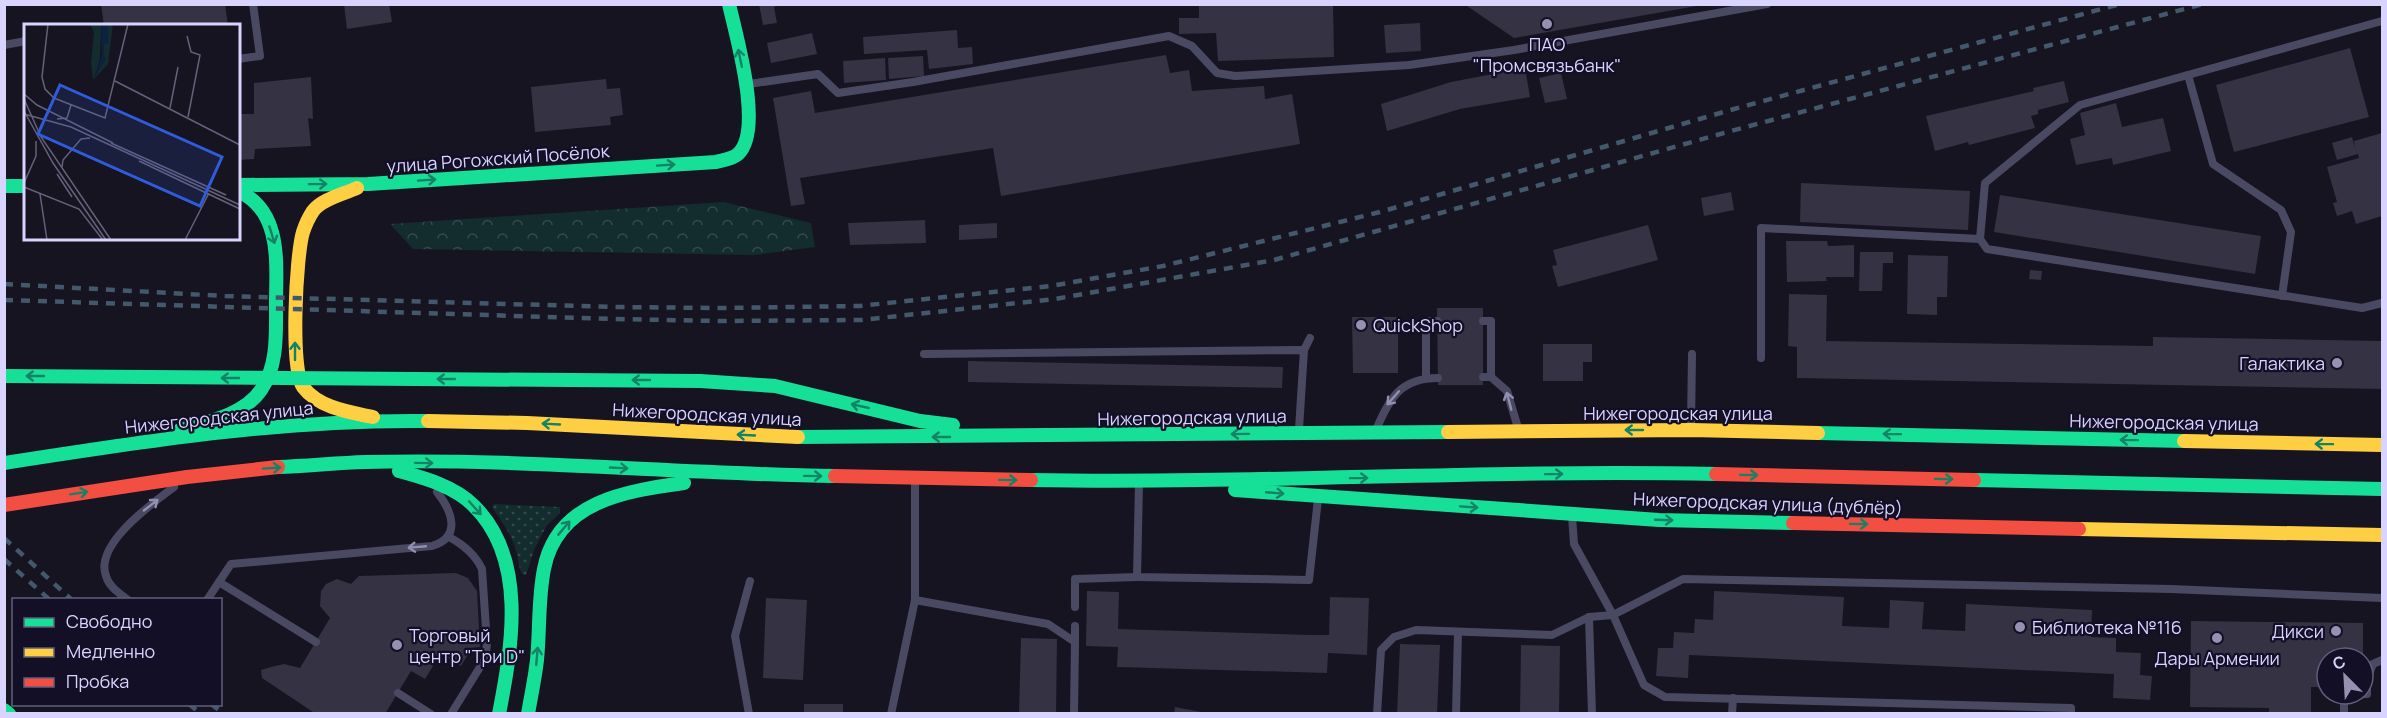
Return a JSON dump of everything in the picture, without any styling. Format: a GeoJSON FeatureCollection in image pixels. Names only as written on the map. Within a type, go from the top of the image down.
{"type":"FeatureCollection","features":[{"type":"Feature","properties":{"kind":"main road"},"geometry":{"type":"LineString","coordinates":[[729,4],[745,85]]}},
{"type":"Feature","properties":{"kind":"main road","name":"улица Рогожский Посёлок"},"geometry":{"type":"LineString","coordinates":[[240,186],[368,184],[716,162],[738,154],[749,137],[751,117],[745,85]]}},
{"type":"Feature","properties":{"kind":"main road"},"geometry":{"type":"LineString","coordinates":[[368,184],[327,200],[313,212],[303,232],[299,255],[295,356],[297,373],[303,387],[320,401],[335,409],[400,421]]}},
{"type":"Feature","properties":{"kind":"main road"},"geometry":{"type":"LineString","coordinates":[[4,186],[24,186]]}},
{"type":"Feature","properties":{"kind":"main road"},"geometry":{"type":"LineString","coordinates":[[149,440],[228,414],[247,404],[261,391],[269,374],[274,357],[278,255],[264,213],[248,194],[240,192]]}},
{"type":"Feature","properties":{"kind":"main road"},"geometry":{"type":"LineString","coordinates":[[4,376],[700,381],[775,386],[920,420],[1041,436]]}},
{"type":"Feature","properties":{"kind":"main road","name":"Нижегородская улица"},"geometry":{"type":"LineString","coordinates":[[4,463],[149,440],[262,427],[400,421],[526,423],[818,438],[1691,430],[2382,445]]}},
{"type":"Feature","properties":{"kind":"main road"},"geometry":{"type":"LineString","coordinates":[[365,462],[427,479],[472,502],[491,527],[504,552],[510,577],[509,662],[499,714]]}},
{"type":"Feature","properties":{"kind":"main road"},"geometry":{"type":"LineString","coordinates":[[4,505],[187,477],[269,468],[365,462],[518,464],[750,475],[1139,482],[1562,474],[1704,474],[2382,489]]}},
{"type":"Feature","properties":{"kind":"main road"},"geometry":{"type":"LineString","coordinates":[[528,714],[537,662],[541,580],[548,553],[561,530],[577,514],[603,500],[659,486],[750,475]]}},
{"type":"Feature","properties":{"kind":"main road","name":"Нижегородская улица (дублёр)"},"geometry":{"type":"LineString","coordinates":[[1154,482],[1318,497],[1659,520],[2382,535]]}},
{"type":"Feature","properties":{"kind":"main road"},"geometry":{"type":"LineString","coordinates":[[4,710],[9,714]]}},
{"type":"Feature","properties":{"kind":"lane"},"geometry":{"type":"LineString","coordinates":[[240,59],[260,56],[253,4]]}},
{"type":"Feature","properties":{"kind":"lane"},"geometry":{"type":"LineString","coordinates":[[745,85],[818,74],[838,93],[913,82],[1169,36],[1192,46],[1217,73],[1236,76],[1409,65],[1514,50],[1767,4]]}},
{"type":"Feature","properties":{"kind":"lane"},"geometry":{"type":"LineString","coordinates":[[2382,21],[2080,105],[1985,183],[1980,239],[1987,249],[2282,296],[2362,308],[2382,303]]}},
{"type":"Feature","properties":{"kind":"lane"},"geometry":{"type":"LineString","coordinates":[[4,45],[24,41]]}},
{"type":"Feature","properties":{"kind":"lane"},"geometry":{"type":"LineString","coordinates":[[2188,75],[2213,164],[2281,210],[2291,232],[2282,296]]}},
{"type":"Feature","properties":{"kind":"lane"},"geometry":{"type":"LineString","coordinates":[[1761,358],[1761,228],[1980,239]]}},
{"type":"Feature","properties":{"kind":"lane"},"geometry":{"type":"LineString","coordinates":[[1426,378],[1426,321],[1437,321]]}},
{"type":"Feature","properties":{"kind":"lane"},"geometry":{"type":"LineString","coordinates":[[1483,321],[1491,321],[1487,348],[1487,377],[1507,391],[1520,431]]}},
{"type":"Feature","properties":{"kind":"lane"},"geometry":{"type":"LineString","coordinates":[[1299,434],[1304,350],[1310,338]]}},
{"type":"Feature","properties":{"kind":"lane"},"geometry":{"type":"LineString","coordinates":[[1426,349],[1437,348]]}},
{"type":"Feature","properties":{"kind":"lane"},"geometry":{"type":"LineString","coordinates":[[924,354],[1304,350]]}},
{"type":"Feature","properties":{"kind":"lane"},"geometry":{"type":"LineString","coordinates":[[1691,430],[1692,354]]}},
{"type":"Feature","properties":{"kind":"lane"},"geometry":{"type":"LineString","coordinates":[[1374,433],[1387,405],[1404,385],[1426,378],[1438,378]]}},
{"type":"Feature","properties":{"kind":"lane"},"geometry":{"type":"LineString","coordinates":[[126,598],[113,588],[105,575],[106,557],[117,538],[137,516],[187,477]]}},
{"type":"Feature","properties":{"kind":"lane"},"geometry":{"type":"LineString","coordinates":[[891,714],[915,600],[915,478]]}},
{"type":"Feature","properties":{"kind":"lane"},"geometry":{"type":"LineString","coordinates":[[208,598],[231,564],[432,546],[442,543],[449,537],[452,525],[448,510],[427,479]]}},
{"type":"Feature","properties":{"kind":"lane"},"geometry":{"type":"LineString","coordinates":[[1137,577],[1139,482]]}},
{"type":"Feature","properties":{"kind":"lane"},"geometry":{"type":"LineString","coordinates":[[1075,607],[1075,579],[1137,577],[1309,580],[1318,497]]}},
{"type":"Feature","properties":{"kind":"lane"},"geometry":{"type":"LineString","coordinates":[[1571,514],[1574,544],[1613,615],[1644,685],[1665,696],[2071,708],[2071,714]]}},
{"type":"Feature","properties":{"kind":"lane"},"geometry":{"type":"LineString","coordinates":[[449,537],[468,549],[482,569],[487,644],[485,659],[451,714]]}},
{"type":"Feature","properties":{"kind":"lane"},"geometry":{"type":"LineString","coordinates":[[1377,714],[1381,650],[1394,637],[1416,630],[1552,635],[1588,617],[1613,615],[1683,579],[2171,589],[2382,598]]}},
{"type":"Feature","properties":{"kind":"lane"},"geometry":{"type":"LineString","coordinates":[[749,714],[735,636],[750,581]]}},
{"type":"Feature","properties":{"kind":"lane"},"geometry":{"type":"LineString","coordinates":[[219,582],[316,642]]}},
{"type":"Feature","properties":{"kind":"lane"},"geometry":{"type":"LineString","coordinates":[[915,600],[1048,624],[1075,642]]}},
{"type":"Feature","properties":{"kind":"lane"},"geometry":{"type":"LineString","coordinates":[[1588,617],[1592,714]]}},
{"type":"Feature","properties":{"kind":"lane"},"geometry":{"type":"LineString","coordinates":[[1074,714],[1075,626]]}},
{"type":"Feature","properties":{"kind":"lane"},"geometry":{"type":"LineString","coordinates":[[1456,714],[1458,632]]}},
{"type":"Feature","properties":{"kind":"lane"},"geometry":{"type":"LineString","coordinates":[[2344,714],[2344,694],[2367,694],[2367,679],[2373,664],[2382,660]]}},
{"type":"Feature","properties":{"kind":"lane"},"geometry":{"type":"LineString","coordinates":[[398,693],[431,714]]}},
{"type":"Feature","properties":{"kind":"lane"},"geometry":{"type":"LineString","coordinates":[[1732,714],[1733,698]]}},
{"type":"Feature","properties":{"kind":"green space"},"geometry":{"type":"Polygon","coordinates":[[[724,202],[811,223],[815,247],[754,255],[413,249],[390,224],[724,202]]]}},
{"type":"Feature","properties":{"kind":"green space"},"geometry":{"type":"Polygon","coordinates":[[[494,504],[560,507],[560,513],[547,525],[535,548],[526,575],[521,572],[514,545],[492,507],[494,504]]]}},
{"type":"Feature","properties":{"kind":"building"},"geometry":{"type":"Polygon","coordinates":[[[101,4],[225,4],[228,24],[104,24],[101,4]]]}},
{"type":"Feature","properties":{"kind":"building"},"geometry":{"type":"Polygon","coordinates":[[[344,4],[389,4],[392,22],[347,29],[344,4]]]}},
{"type":"Feature","properties":{"kind":"building"},"geometry":{"type":"Polygon","coordinates":[[[759,4],[783,4],[774,7],[777,23],[763,25],[759,4]]]}},
{"type":"Feature","properties":{"kind":"building"},"geometry":{"type":"Polygon","coordinates":[[[1199,4],[1333,4],[1334,57],[1218,61],[1216,33],[1179,34],[1179,18],[1199,18],[1199,4]]]}},
{"type":"Feature","properties":{"kind":"building","name":"ПАО \"Промсвязьбанк\""},"geometry":{"type":"Polygon","coordinates":[[[1464,4],[1697,4],[1697,6],[1514,38],[1464,4]]]}},
{"type":"Feature","properties":{"kind":"building"},"geometry":{"type":"Polygon","coordinates":[[[1420,23],[1421,51],[1386,53],[1384,25],[1420,23]]]}},
{"type":"Feature","properties":{"kind":"building"},"geometry":{"type":"Polygon","coordinates":[[[957,30],[958,48],[972,47],[973,64],[929,69],[927,50],[864,54],[863,37],[957,30]]]}},
{"type":"Feature","properties":{"kind":"building"},"geometry":{"type":"Polygon","coordinates":[[[812,33],[817,54],[771,63],[767,43],[812,33]]]}},
{"type":"Feature","properties":{"kind":"building"},"geometry":{"type":"Polygon","coordinates":[[[2350,48],[2369,117],[2234,152],[2216,85],[2350,48]]]}},
{"type":"Feature","properties":{"kind":"building"},"geometry":{"type":"Polygon","coordinates":[[[1166,55],[1170,73],[1189,70],[1192,91],[1264,86],[1265,99],[1292,94],[1300,144],[1001,196],[993,148],[800,178],[805,204],[791,206],[773,98],[811,91],[815,113],[1166,55]]]}},
{"type":"Feature","properties":{"kind":"building"},"geometry":{"type":"Polygon","coordinates":[[[923,56],[924,76],[889,79],[888,58],[923,56]]]}},
{"type":"Feature","properties":{"kind":"building"},"geometry":{"type":"Polygon","coordinates":[[[885,58],[886,80],[844,83],[843,61],[885,58]]]}},
{"type":"Feature","properties":{"kind":"building"},"geometry":{"type":"Polygon","coordinates":[[[1525,68],[1530,97],[1460,109],[1387,131],[1381,104],[1451,82],[1525,68]]]}},
{"type":"Feature","properties":{"kind":"building"},"geometry":{"type":"Polygon","coordinates":[[[1561,73],[1567,99],[1545,103],[1539,78],[1561,73]]]}},
{"type":"Feature","properties":{"kind":"building"},"geometry":{"type":"Polygon","coordinates":[[[311,77],[313,119],[308,118],[311,146],[255,149],[254,159],[240,160],[240,114],[254,114],[254,83],[311,77]]]}},
{"type":"Feature","properties":{"kind":"building"},"geometry":{"type":"Polygon","coordinates":[[[606,79],[607,89],[620,88],[623,115],[610,117],[611,125],[535,132],[531,87],[606,79]]]}},
{"type":"Feature","properties":{"kind":"building"},"geometry":{"type":"Polygon","coordinates":[[[2064,81],[2069,102],[2038,110],[2038,114],[2031,116],[2035,128],[1935,151],[1926,116],[2034,91],[2033,88],[2064,81]]]}},
{"type":"Feature","properties":{"kind":"building"},"geometry":{"type":"Polygon","coordinates":[[[2116,103],[2122,127],[2163,118],[2171,151],[2113,165],[2112,158],[2076,165],[2070,139],[2085,135],[2080,113],[2116,103]]]}},
{"type":"Feature","properties":{"kind":"building"},"geometry":{"type":"Polygon","coordinates":[[[2382,133],[2382,216],[2356,224],[2352,211],[2337,216],[2333,203],[2337,202],[2327,167],[2359,158],[2358,154],[2337,160],[2332,143],[2352,137],[2355,148],[2354,141],[2382,133]]]}},
{"type":"Feature","properties":{"kind":"building"},"geometry":{"type":"Polygon","coordinates":[[[1801,183],[1970,191],[1968,230],[1800,222],[1801,183]]]}},
{"type":"Feature","properties":{"kind":"building"},"geometry":{"type":"Polygon","coordinates":[[[1731,192],[1734,210],[1704,216],[1701,198],[1731,192]]]}},
{"type":"Feature","properties":{"kind":"building"},"geometry":{"type":"Polygon","coordinates":[[[2000,195],[2261,236],[2255,274],[1994,232],[2000,195]]]}},
{"type":"Feature","properties":{"kind":"building"},"geometry":{"type":"Polygon","coordinates":[[[925,220],[926,243],[850,245],[848,223],[925,220]]]}},
{"type":"Feature","properties":{"kind":"building"},"geometry":{"type":"Polygon","coordinates":[[[997,223],[997,238],[959,240],[959,225],[997,223]]]}},
{"type":"Feature","properties":{"kind":"building"},"geometry":{"type":"Polygon","coordinates":[[[1648,225],[1658,260],[1558,287],[1552,266],[1557,265],[1553,250],[1648,225]]]}},
{"type":"Feature","properties":{"kind":"building"},"geometry":{"type":"Polygon","coordinates":[[[1786,241],[1827,241],[1828,246],[1854,245],[1854,277],[1826,277],[1827,281],[1787,282],[1786,241]]]}},
{"type":"Feature","properties":{"kind":"building"},"geometry":{"type":"Polygon","coordinates":[[[1860,252],[1893,252],[1893,263],[1883,263],[1882,291],[1859,291],[1860,252]]]}},
{"type":"Feature","properties":{"kind":"building"},"geometry":{"type":"Polygon","coordinates":[[[1908,255],[1948,256],[1947,297],[1937,297],[1937,315],[1907,314],[1908,255]]]}},
{"type":"Feature","properties":{"kind":"building"},"geometry":{"type":"Polygon","coordinates":[[[2030,270],[2042,271],[2041,280],[2029,279],[2030,270]]]}},
{"type":"Feature","properties":{"kind":"building"},"geometry":{"type":"Polygon","coordinates":[[[1789,294],[1827,295],[1826,341],[2153,346],[2153,337],[2382,341],[2382,389],[1797,378],[1797,347],[1788,346],[1789,294]]]}},
{"type":"Feature","properties":{"kind":"building"},"geometry":{"type":"Polygon","coordinates":[[[1437,308],[1483,308],[1483,385],[1438,385],[1437,308]]]}},
{"type":"Feature","properties":{"kind":"building"},"geometry":{"type":"Polygon","coordinates":[[[1352,317],[1398,317],[1398,373],[1353,373],[1352,317]]]}},
{"type":"Feature","properties":{"kind":"building"},"geometry":{"type":"Polygon","coordinates":[[[1543,344],[1592,344],[1592,362],[1583,362],[1583,381],[1543,381],[1543,344]]]}},
{"type":"Feature","properties":{"kind":"building"},"geometry":{"type":"Polygon","coordinates":[[[968,361],[1283,367],[1282,388],[968,382],[968,361]]]}},
{"type":"Feature","properties":{"kind":"building","name":"Торговый центр \"Три D\""},"geometry":{"type":"Polygon","coordinates":[[[456,573],[468,578],[477,591],[480,647],[472,648],[461,666],[440,654],[425,679],[411,671],[385,714],[316,714],[262,678],[261,670],[271,667],[284,664],[300,668],[330,618],[320,606],[321,591],[326,584],[337,579],[351,584],[359,576],[456,573]]]}},
{"type":"Feature","properties":{"kind":"building"},"geometry":{"type":"Polygon","coordinates":[[[1087,591],[1119,592],[1118,629],[1308,635],[1329,635],[1330,597],[1369,598],[1367,655],[1328,653],[1327,673],[1117,667],[1118,647],[1086,646],[1087,591]]]}},
{"type":"Feature","properties":{"kind":"building"},"geometry":{"type":"Polygon","coordinates":[[[1714,591],[1844,597],[1842,626],[1889,628],[1890,600],[1924,602],[1922,629],[1965,631],[1966,604],[2092,610],[2091,637],[2116,638],[2116,652],[2141,653],[2140,675],[2152,676],[2150,700],[2113,698],[2114,674],[1689,655],[1688,678],[1656,676],[1658,648],[1673,648],[1674,632],[1694,633],[1695,619],[1713,620],[1714,591]]]}},
{"type":"Feature","properties":{"kind":"building"},"geometry":{"type":"Polygon","coordinates":[[[766,598],[807,600],[803,680],[763,678],[766,598]]]}},
{"type":"Feature","properties":{"kind":"building"},"geometry":{"type":"Polygon","coordinates":[[[2191,621],[2363,623],[2363,646],[2315,646],[2315,687],[2311,687],[2311,714],[2269,714],[2269,708],[2190,707],[2191,621]]]}},
{"type":"Feature","properties":{"kind":"building"},"geometry":{"type":"Polygon","coordinates":[[[1021,638],[1057,639],[1056,714],[1019,714],[1021,638]]]}},
{"type":"Feature","properties":{"kind":"building"},"geometry":{"type":"Polygon","coordinates":[[[1400,644],[1440,645],[1437,714],[1397,714],[1400,644]]]}},
{"type":"Feature","properties":{"kind":"building"},"geometry":{"type":"Polygon","coordinates":[[[1521,645],[1560,646],[1559,714],[1520,714],[1521,645]]]}},
{"type":"Feature","properties":{"kind":"building"},"geometry":{"type":"Polygon","coordinates":[[[804,704],[843,704],[843,714],[804,714],[804,704]]]}},
{"type":"Feature","properties":{"kind":"building"},"geometry":{"type":"Polygon","coordinates":[[[1175,707],[1201,712],[1201,714],[1174,714],[1175,707]]]}},
{"type":"Feature","properties":{"kind":"railway"},"geometry":{"type":"LineString","coordinates":[[4,284],[225,296],[720,308],[859,306],[1051,286],[1163,266],[1380,212],[1734,109],[2120,4]]}},
{"type":"Feature","properties":{"kind":"railway"},"geometry":{"type":"LineString","coordinates":[[4,300],[718,321],[861,320],[1055,299],[1274,260],[1731,131],[2203,4]]}},
{"type":"Feature","properties":{"kind":"railway"},"geometry":{"type":"LineString","coordinates":[[4,538],[70,598]]}},
{"type":"Feature","properties":{"kind":"railway"},"geometry":{"type":"LineString","coordinates":[[4,559],[48,598]]}},
{"type":"Feature","properties":{"kind":"railway"},"geometry":{"type":"LineString","coordinates":[[191,706],[201,714]]}},
{"type":"Feature","properties":{"kind":"railway"},"geometry":{"type":"LineString","coordinates":[[214,706],[224,714]]}},
{"type":"Feature","properties":{"kind":"traffic: fast"},"geometry":{"type":"LineString","coordinates":[[240,185],[368,184],[716,162],[731,158],[738,154],[745,142],[749,125],[746,82],[729,4]]}},
{"type":"Feature","properties":{"kind":"traffic: fast"},"geometry":{"type":"LineString","coordinates":[[4,186],[24,186]]}},
{"type":"Feature","properties":{"kind":"traffic: fast"},"geometry":{"type":"LineString","coordinates":[[180,430],[235,412],[245,406],[261,390],[271,371],[276,338],[274,240],[263,212],[253,200],[240,192]]}},
{"type":"Feature","properties":{"kind":"traffic: fast"},"geometry":{"type":"LineString","coordinates":[[4,376],[700,381]]}},
{"type":"Feature","properties":{"kind":"traffic: fast"},"geometry":{"type":"LineString","coordinates":[[700,381],[775,386],[920,421],[953,425]]}},
{"type":"Feature","properties":{"kind":"traffic: fast"},"geometry":{"type":"LineString","coordinates":[[4,463],[215,433],[321,424],[428,421]]}},
{"type":"Feature","properties":{"kind":"traffic: fast"},"geometry":{"type":"LineString","coordinates":[[798,437],[1448,432]]}},
{"type":"Feature","properties":{"kind":"traffic: fast"},"geometry":{"type":"LineString","coordinates":[[1818,433],[2184,441]]}},
{"type":"Feature","properties":{"kind":"traffic: fast"},"geometry":{"type":"LineString","coordinates":[[278,467],[424,461],[835,476]]}},
{"type":"Feature","properties":{"kind":"traffic: fast"},"geometry":{"type":"LineString","coordinates":[[399,471],[438,484],[465,498],[490,526],[502,551],[509,577],[511,632],[499,714]]}},
{"type":"Feature","properties":{"kind":"traffic: fast"},"geometry":{"type":"LineString","coordinates":[[1031,480],[1203,480],[1545,473],[1716,474]]}},
{"type":"Feature","properties":{"kind":"traffic: fast"},"geometry":{"type":"LineString","coordinates":[[1974,480],[2382,489]]}},
{"type":"Feature","properties":{"kind":"traffic: fast"},"geometry":{"type":"LineString","coordinates":[[528,714],[537,660],[544,569],[551,546],[563,528],[579,514],[597,503],[639,490],[684,483]]}},
{"type":"Feature","properties":{"kind":"traffic: fast"},"geometry":{"type":"LineString","coordinates":[[1235,490],[1659,520],[1793,523]]}},
{"type":"Feature","properties":{"kind":"traffic: fast"},"geometry":{"type":"LineString","coordinates":[[4,710],[9,714]]}},
{"type":"Feature","properties":{"kind":"traffic: slow"},"geometry":{"type":"LineString","coordinates":[[357,188],[327,200],[317,207],[304,230],[300,245],[296,286],[295,336],[299,376],[303,387],[317,400],[335,408],[373,417]]}},
{"type":"Feature","properties":{"kind":"traffic: slow"},"geometry":{"type":"LineString","coordinates":[[428,421],[527,423],[798,437]]}},
{"type":"Feature","properties":{"kind":"traffic: slow"},"geometry":{"type":"LineString","coordinates":[[1448,432],[1691,430],[1818,433]]}},
{"type":"Feature","properties":{"kind":"traffic: slow"},"geometry":{"type":"LineString","coordinates":[[2184,441],[2382,445]]}},
{"type":"Feature","properties":{"kind":"traffic: slow"},"geometry":{"type":"LineString","coordinates":[[2079,529],[2382,535]]}},
{"type":"Feature","properties":{"kind":"traffic: jam"},"geometry":{"type":"LineString","coordinates":[[4,505],[187,477],[278,467]]}},
{"type":"Feature","properties":{"kind":"traffic: jam"},"geometry":{"type":"LineString","coordinates":[[1716,474],[1974,480]]}},
{"type":"Feature","properties":{"kind":"traffic: jam"},"geometry":{"type":"LineString","coordinates":[[835,476],[1031,480]]}},
{"type":"Feature","properties":{"kind":"traffic: jam"},"geometry":{"type":"LineString","coordinates":[[1793,523],[2079,529]]}},
{"type":"Feature","properties":{"kind":"place","name":"ПАО \"Промсвязьбанк\""},"geometry":{"type":"Point","coordinates":[1547,24]}},
{"type":"Feature","properties":{"kind":"place","name":"QuickShop"},"geometry":{"type":"Point","coordinates":[1361,325]}},
{"type":"Feature","properties":{"kind":"place","name":"Галактика"},"geometry":{"type":"Point","coordinates":[2337,363]}},
{"type":"Feature","properties":{"kind":"place","name":"Библиотека №116"},"geometry":{"type":"Point","coordinates":[2020,627]}},
{"type":"Feature","properties":{"kind":"place","name":"Дикси"},"geometry":{"type":"Point","coordinates":[2336,631]}},
{"type":"Feature","properties":{"kind":"place","name":"Дары Армении"},"geometry":{"type":"Point","coordinates":[2217,638]}},
{"type":"Feature","properties":{"kind":"place","name":"Торговый центр \"Три D\""},"geometry":{"type":"Point","coordinates":[397,645]}}]}
